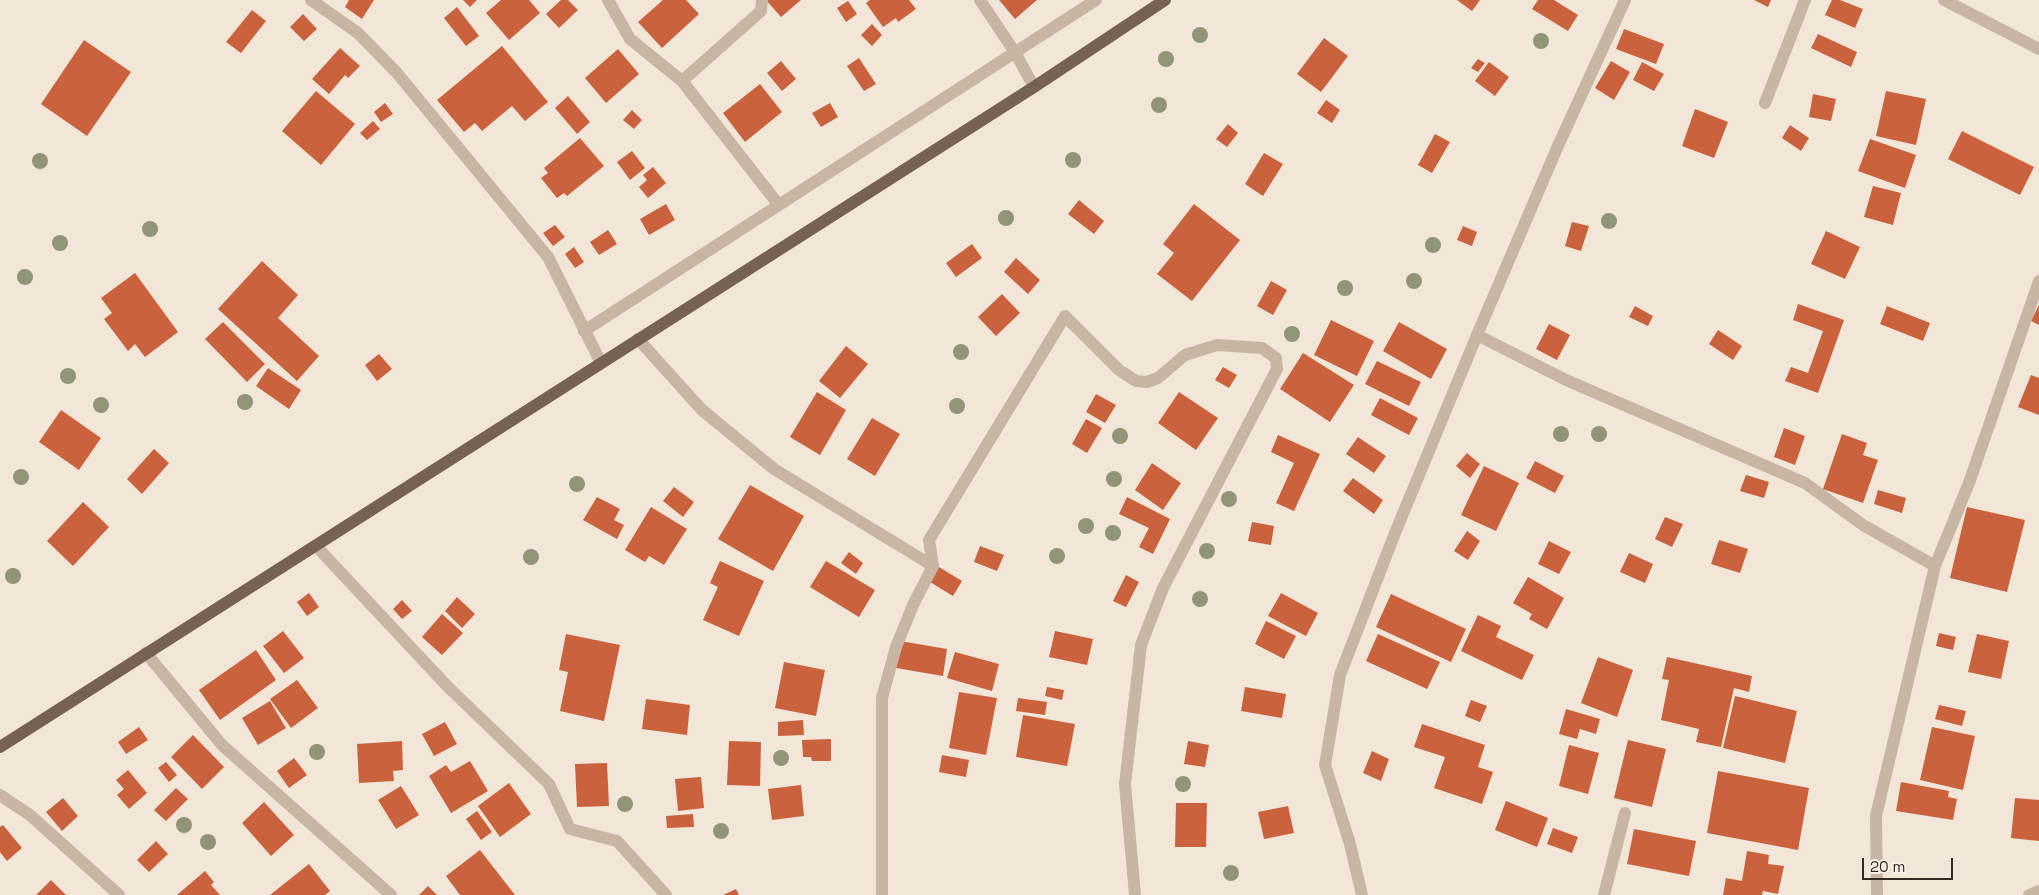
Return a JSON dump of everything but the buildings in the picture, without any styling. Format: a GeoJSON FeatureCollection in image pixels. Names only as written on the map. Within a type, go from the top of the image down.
{"type":"FeatureCollection","features":[{"type":"Feature","properties":{"kind":"main road"},"geometry":{"type":"LineString","coordinates":[[0,747],[1034,87],[1165,0]]}},
{"type":"Feature","properties":{"kind":"street"},"geometry":{"type":"LineString","coordinates":[[311,0],[358,34],[396,73],[548,257],[601,363]]}},
{"type":"Feature","properties":{"kind":"street"},"geometry":{"type":"LineString","coordinates":[[608,0],[630,39],[682,81],[778,204]]}},
{"type":"Feature","properties":{"kind":"street"},"geometry":{"type":"LineString","coordinates":[[682,81],[761,11],[762,0]]}},
{"type":"Feature","properties":{"kind":"street"},"geometry":{"type":"LineString","coordinates":[[980,0],[1016,54],[1034,87]]}},
{"type":"Feature","properties":{"kind":"street"},"geometry":{"type":"LineString","coordinates":[[584,331],[778,204],[1016,54],[1096,0]]}},
{"type":"Feature","properties":{"kind":"street"},"geometry":{"type":"LineString","coordinates":[[1362,895],[1350,844],[1325,765],[1340,675],[1395,533],[1477,335],[1565,130],[1625,0]]}},
{"type":"Feature","properties":{"kind":"street"},"geometry":{"type":"LineString","coordinates":[[1765,104],[1805,0]]}},
{"type":"Feature","properties":{"kind":"street"},"geometry":{"type":"LineString","coordinates":[[1944,0],[2039,49]]}},
{"type":"Feature","properties":{"kind":"street"},"geometry":{"type":"LineString","coordinates":[[1877,895],[1876,816],[1935,566],[1969,483],[2039,281]]}},
{"type":"Feature","properties":{"kind":"street"},"geometry":{"type":"LineString","coordinates":[[882,895],[882,698],[896,647],[912,605],[934,566],[929,540],[1065,316],[1119,370],[1136,381],[1147,382],[1158,378],[1185,355],[1217,346],[1262,348],[1276,358],[1277,369],[1163,588],[1141,645],[1125,784],[1135,895]]}},
{"type":"Feature","properties":{"kind":"street"},"geometry":{"type":"LineString","coordinates":[[1477,335],[1566,380],[1805,483],[1864,524],[1935,566]]}},
{"type":"Feature","properties":{"kind":"street"},"geometry":{"type":"LineString","coordinates":[[638,339],[702,410],[774,469],[934,566]]}},
{"type":"Feature","properties":{"kind":"street"},"geometry":{"type":"LineString","coordinates":[[316,546],[448,687],[549,784],[570,829],[617,841],[666,895]]}},
{"type":"Feature","properties":{"kind":"street"},"geometry":{"type":"LineString","coordinates":[[146,653],[222,745],[391,895]]}},
{"type":"Feature","properties":{"kind":"street"},"geometry":{"type":"LineString","coordinates":[[0,795],[30,815],[119,895]]}},
{"type":"Feature","properties":{"kind":"street"},"geometry":{"type":"LineString","coordinates":[[1604,895],[1625,813]]}},
{"type":"Feature","properties":{"kind":"street"},"geometry":{"type":"LineString","coordinates":[[2029,895],[2039,891]]}}]}
